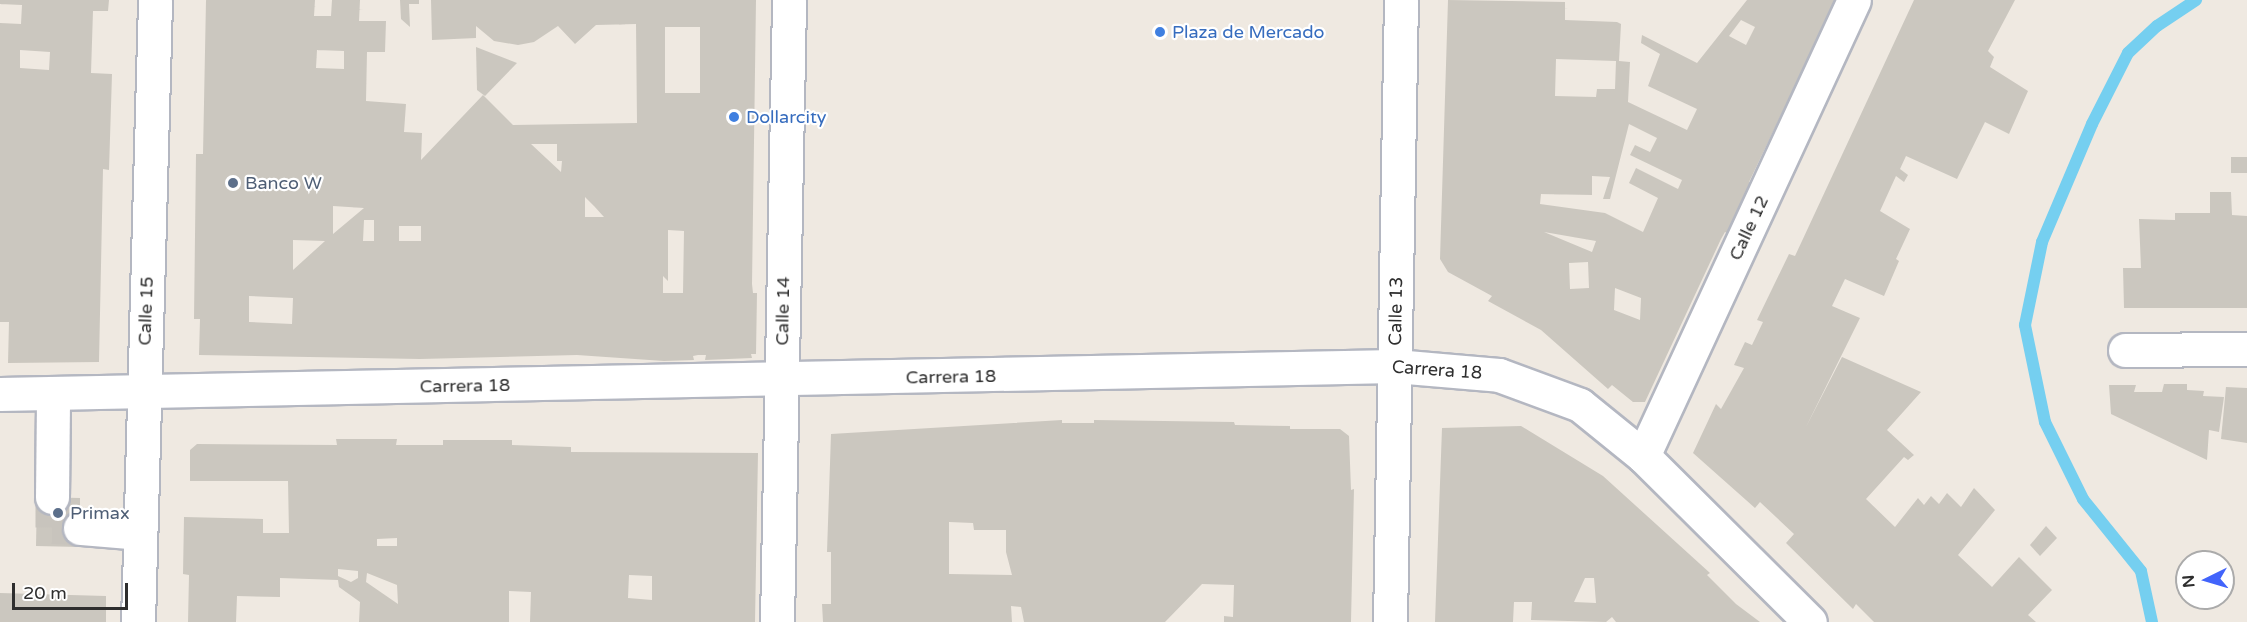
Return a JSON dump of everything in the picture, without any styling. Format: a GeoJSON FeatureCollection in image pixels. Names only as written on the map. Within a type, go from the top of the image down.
{"type":"FeatureCollection","features":[{"type":"Feature","properties":{"kind":"street","name":"Calle 15"},"geometry":{"type":"LineString","coordinates":[[138,622],[154,0]]}},
{"type":"Feature","properties":{"kind":"street","name":"Calle 14"},"geometry":{"type":"LineString","coordinates":[[777,622],[789,0]]}},
{"type":"Feature","properties":{"kind":"street","name":"Calle 13"},"geometry":{"type":"LineString","coordinates":[[1390,622],[1401,0]]}},
{"type":"Feature","properties":{"kind":"street","name":"Calle 12"},"geometry":{"type":"LineString","coordinates":[[1643,456],[1854,0]]}},
{"type":"Feature","properties":{"kind":"street"},"geometry":{"type":"LineString","coordinates":[[2125,350],[2247,349]]}},
{"type":"Feature","properties":{"kind":"street","name":"Carrera 18"},"geometry":{"type":"LineString","coordinates":[[0,394],[781,381],[1395,366],[1509,379],[1580,405],[1643,456],[1810,622]]}},
{"type":"Feature","properties":{"kind":"street"},"geometry":{"type":"LineString","coordinates":[[52,497],[53,393]]}},
{"type":"Feature","properties":{"kind":"street"},"geometry":{"type":"LineString","coordinates":[[80,528],[140,533]]}},
{"type":"Feature","properties":{"kind":"building"},"geometry":{"type":"Polygon","coordinates":[[[0,0],[109,0],[108,11],[93,11],[91,73],[112,74],[109,170],[103,169],[99,362],[8,363],[9,322],[0,322],[0,23],[21,24],[22,5],[0,4],[0,0]],[[20,50],[20,68],[49,70],[50,52],[20,50]]]}},
{"type":"Feature","properties":{"kind":"building"},"geometry":{"type":"Polygon","coordinates":[[[206,0],[315,0],[314,16],[331,16],[332,0],[360,0],[359,21],[386,21],[385,52],[367,52],[366,101],[406,104],[404,132],[422,133],[421,160],[483,95],[513,125],[637,123],[636,24],[596,25],[575,44],[558,26],[534,42],[518,45],[494,41],[476,26],[476,38],[432,40],[431,0],[756,0],[752,284],[753,293],[757,293],[756,354],[751,354],[752,358],[705,360],[706,355],[698,355],[693,356],[694,360],[664,361],[577,355],[420,359],[199,355],[200,319],[194,319],[196,154],[203,154],[206,0]],[[665,27],[665,93],[700,93],[700,27],[665,27]],[[317,50],[316,68],[344,69],[344,51],[317,50]],[[531,144],[561,172],[562,161],[557,161],[557,144],[531,144]],[[585,197],[585,217],[604,217],[585,197]],[[333,206],[333,234],[364,208],[333,206]],[[364,220],[363,241],[374,241],[374,220],[364,220]],[[399,226],[399,241],[421,241],[421,226],[399,226]],[[668,230],[668,281],[663,276],[663,293],[683,293],[684,231],[668,230]],[[293,240],[293,270],[325,241],[293,240]],[[249,296],[249,322],[292,324],[293,298],[249,296]]]}},
{"type":"Feature","properties":{"kind":"building"},"geometry":{"type":"Polygon","coordinates":[[[400,0],[419,0],[419,4],[409,4],[410,27],[401,19],[400,0]]]}},
{"type":"Feature","properties":{"kind":"building"},"geometry":{"type":"Polygon","coordinates":[[[1448,0],[1565,2],[1565,20],[1621,24],[1619,61],[1630,62],[1628,102],[1687,130],[1697,109],[1648,86],[1660,54],[1641,43],[1642,35],[1697,63],[1747,0],[1836,0],[1749,182],[1754,184],[1729,234],[1725,232],[1721,239],[1645,402],[1633,402],[1612,385],[1608,389],[1541,330],[1488,301],[1492,296],[1448,272],[1440,259],[1448,0]],[[1741,20],[1729,36],[1746,45],[1755,27],[1741,20]],[[1556,59],[1555,96],[1596,97],[1597,89],[1615,89],[1616,61],[1556,59]],[[1629,124],[1610,199],[1603,199],[1610,177],[1592,176],[1592,195],[1541,194],[1540,204],[1605,213],[1643,232],[1658,198],[1629,183],[1636,168],[1678,189],[1682,180],[1630,155],[1635,145],[1650,152],[1657,138],[1629,124]],[[1544,232],[1592,252],[1596,241],[1544,232]],[[1588,262],[1569,263],[1570,289],[1589,288],[1588,262]],[[1615,288],[1614,310],[1640,320],[1641,298],[1615,288]]]}},
{"type":"Feature","properties":{"kind":"building"},"geometry":{"type":"Polygon","coordinates":[[[1914,0],[2015,0],[1988,51],[1994,57],[1990,67],[2028,91],[2009,134],[1985,122],[1957,179],[1906,156],[1900,169],[1908,175],[1904,182],[1896,176],[1880,211],[1910,229],[1896,259],[1899,261],[1884,296],[1845,279],[1832,306],[1860,318],[1806,427],[1842,357],[1921,392],[1887,430],[1914,455],[1908,460],[1904,457],[1866,499],[1895,527],[1918,498],[1924,505],[1931,496],[1939,504],[1947,493],[1961,507],[1974,488],[1995,510],[1958,555],[1992,587],[2019,557],[2052,590],[2028,615],[2036,622],[1874,622],[1856,604],[1853,609],[1786,543],[1794,534],[1760,502],[1755,508],[1693,453],[1716,404],[1721,409],[1744,368],[1734,365],[1745,342],[1752,345],[1763,322],[1757,320],[1789,254],[1795,256],[1914,0]]]}},
{"type":"Feature","properties":{"kind":"building"},"geometry":{"type":"Polygon","coordinates":[[[476,47],[517,63],[485,96],[477,90],[476,47]]]}},
{"type":"Feature","properties":{"kind":"building"},"geometry":{"type":"Polygon","coordinates":[[[2231,157],[2247,157],[2247,173],[2231,173],[2231,157]]]}},
{"type":"Feature","properties":{"kind":"building"},"geometry":{"type":"Polygon","coordinates":[[[2210,192],[2231,192],[2232,215],[2247,216],[2247,308],[2124,308],[2123,268],[2141,268],[2139,219],[2175,220],[2175,213],[2210,213],[2210,192]]]}},
{"type":"Feature","properties":{"kind":"building"},"geometry":{"type":"Polygon","coordinates":[[[2164,384],[2187,384],[2187,390],[2204,391],[2203,396],[2224,397],[2219,432],[2209,430],[2207,460],[2111,414],[2109,385],[2136,385],[2134,392],[2162,392],[2164,384]]]}},
{"type":"Feature","properties":{"kind":"building"},"geometry":{"type":"Polygon","coordinates":[[[2226,387],[2247,388],[2247,443],[2221,439],[2226,387]]]}},
{"type":"Feature","properties":{"kind":"building"},"geometry":{"type":"Polygon","coordinates":[[[1062,420],[1062,423],[1094,423],[1094,420],[1234,422],[1235,425],[1290,426],[1290,429],[1340,429],[1349,436],[1351,490],[1354,489],[1351,622],[1224,622],[1224,616],[1233,617],[1234,585],[1202,584],[1165,622],[1024,622],[1021,607],[1011,606],[1012,622],[823,622],[822,604],[831,604],[831,552],[827,552],[831,434],[1062,420]],[[949,522],[949,574],[1012,575],[1006,552],[1006,530],[974,530],[973,523],[949,522]]]}},
{"type":"Feature","properties":{"kind":"building"},"geometry":{"type":"Polygon","coordinates":[[[1521,426],[1603,476],[1710,573],[1707,575],[1736,604],[1760,622],[1616,622],[1612,617],[1606,622],[1531,620],[1532,602],[1514,602],[1513,622],[1435,622],[1442,428],[1521,426]],[[1585,578],[1574,602],[1596,603],[1594,578],[1585,578]]]}},
{"type":"Feature","properties":{"kind":"building"},"geometry":{"type":"Polygon","coordinates":[[[336,439],[397,439],[396,445],[443,445],[443,440],[512,440],[512,445],[571,447],[571,452],[758,453],[755,622],[530,622],[531,592],[509,591],[509,622],[359,622],[360,602],[339,587],[338,580],[280,578],[280,597],[237,596],[236,622],[188,622],[189,575],[183,574],[184,517],[263,519],[263,533],[289,533],[288,481],[190,481],[190,450],[197,444],[337,445],[336,439]],[[397,538],[377,539],[377,546],[397,546],[397,538]],[[338,569],[338,576],[351,582],[358,578],[358,571],[338,569]],[[367,573],[366,582],[398,604],[397,585],[367,573]],[[629,575],[628,598],[652,600],[652,576],[629,575]]]}},
{"type":"Feature","properties":{"kind":"building","name":"Primax"},"geometry":{"type":"Polygon","coordinates":[[[37,497],[80,498],[80,547],[36,546],[37,497]]]}},
{"type":"Feature","properties":{"kind":"building"},"geometry":{"type":"Polygon","coordinates":[[[2046,526],[2057,538],[2040,556],[2030,545],[2046,526]]]}},
{"type":"Feature","properties":{"kind":"building"},"geometry":{"type":"Polygon","coordinates":[[[0,593],[106,596],[106,622],[0,622],[0,593]]]}},
{"type":"Feature","properties":{"kind":"waterway"},"geometry":{"type":"LineString","coordinates":[[2152,622],[2141,571],[2083,499],[2045,422],[2025,325],[2042,242],[2092,124],[2128,53],[2157,26],[2196,0]]}},
{"type":"Feature","properties":{"kind":"tunnel"},"geometry":{"type":"LineString","coordinates":[[52,497],[52,527],[80,528]]}},
{"type":"Feature","properties":{"kind":"place","name":"Plaza de Mercado"},"geometry":{"type":"Point","coordinates":[1160,32]}},
{"type":"Feature","properties":{"kind":"place","name":"Dollarcity"},"geometry":{"type":"Point","coordinates":[734,117]}},
{"type":"Feature","properties":{"kind":"place","name":"Banco W"},"geometry":{"type":"Point","coordinates":[233,183]}},
{"type":"Feature","properties":{"kind":"place","name":"Primax"},"geometry":{"type":"Point","coordinates":[58,513]}}]}
